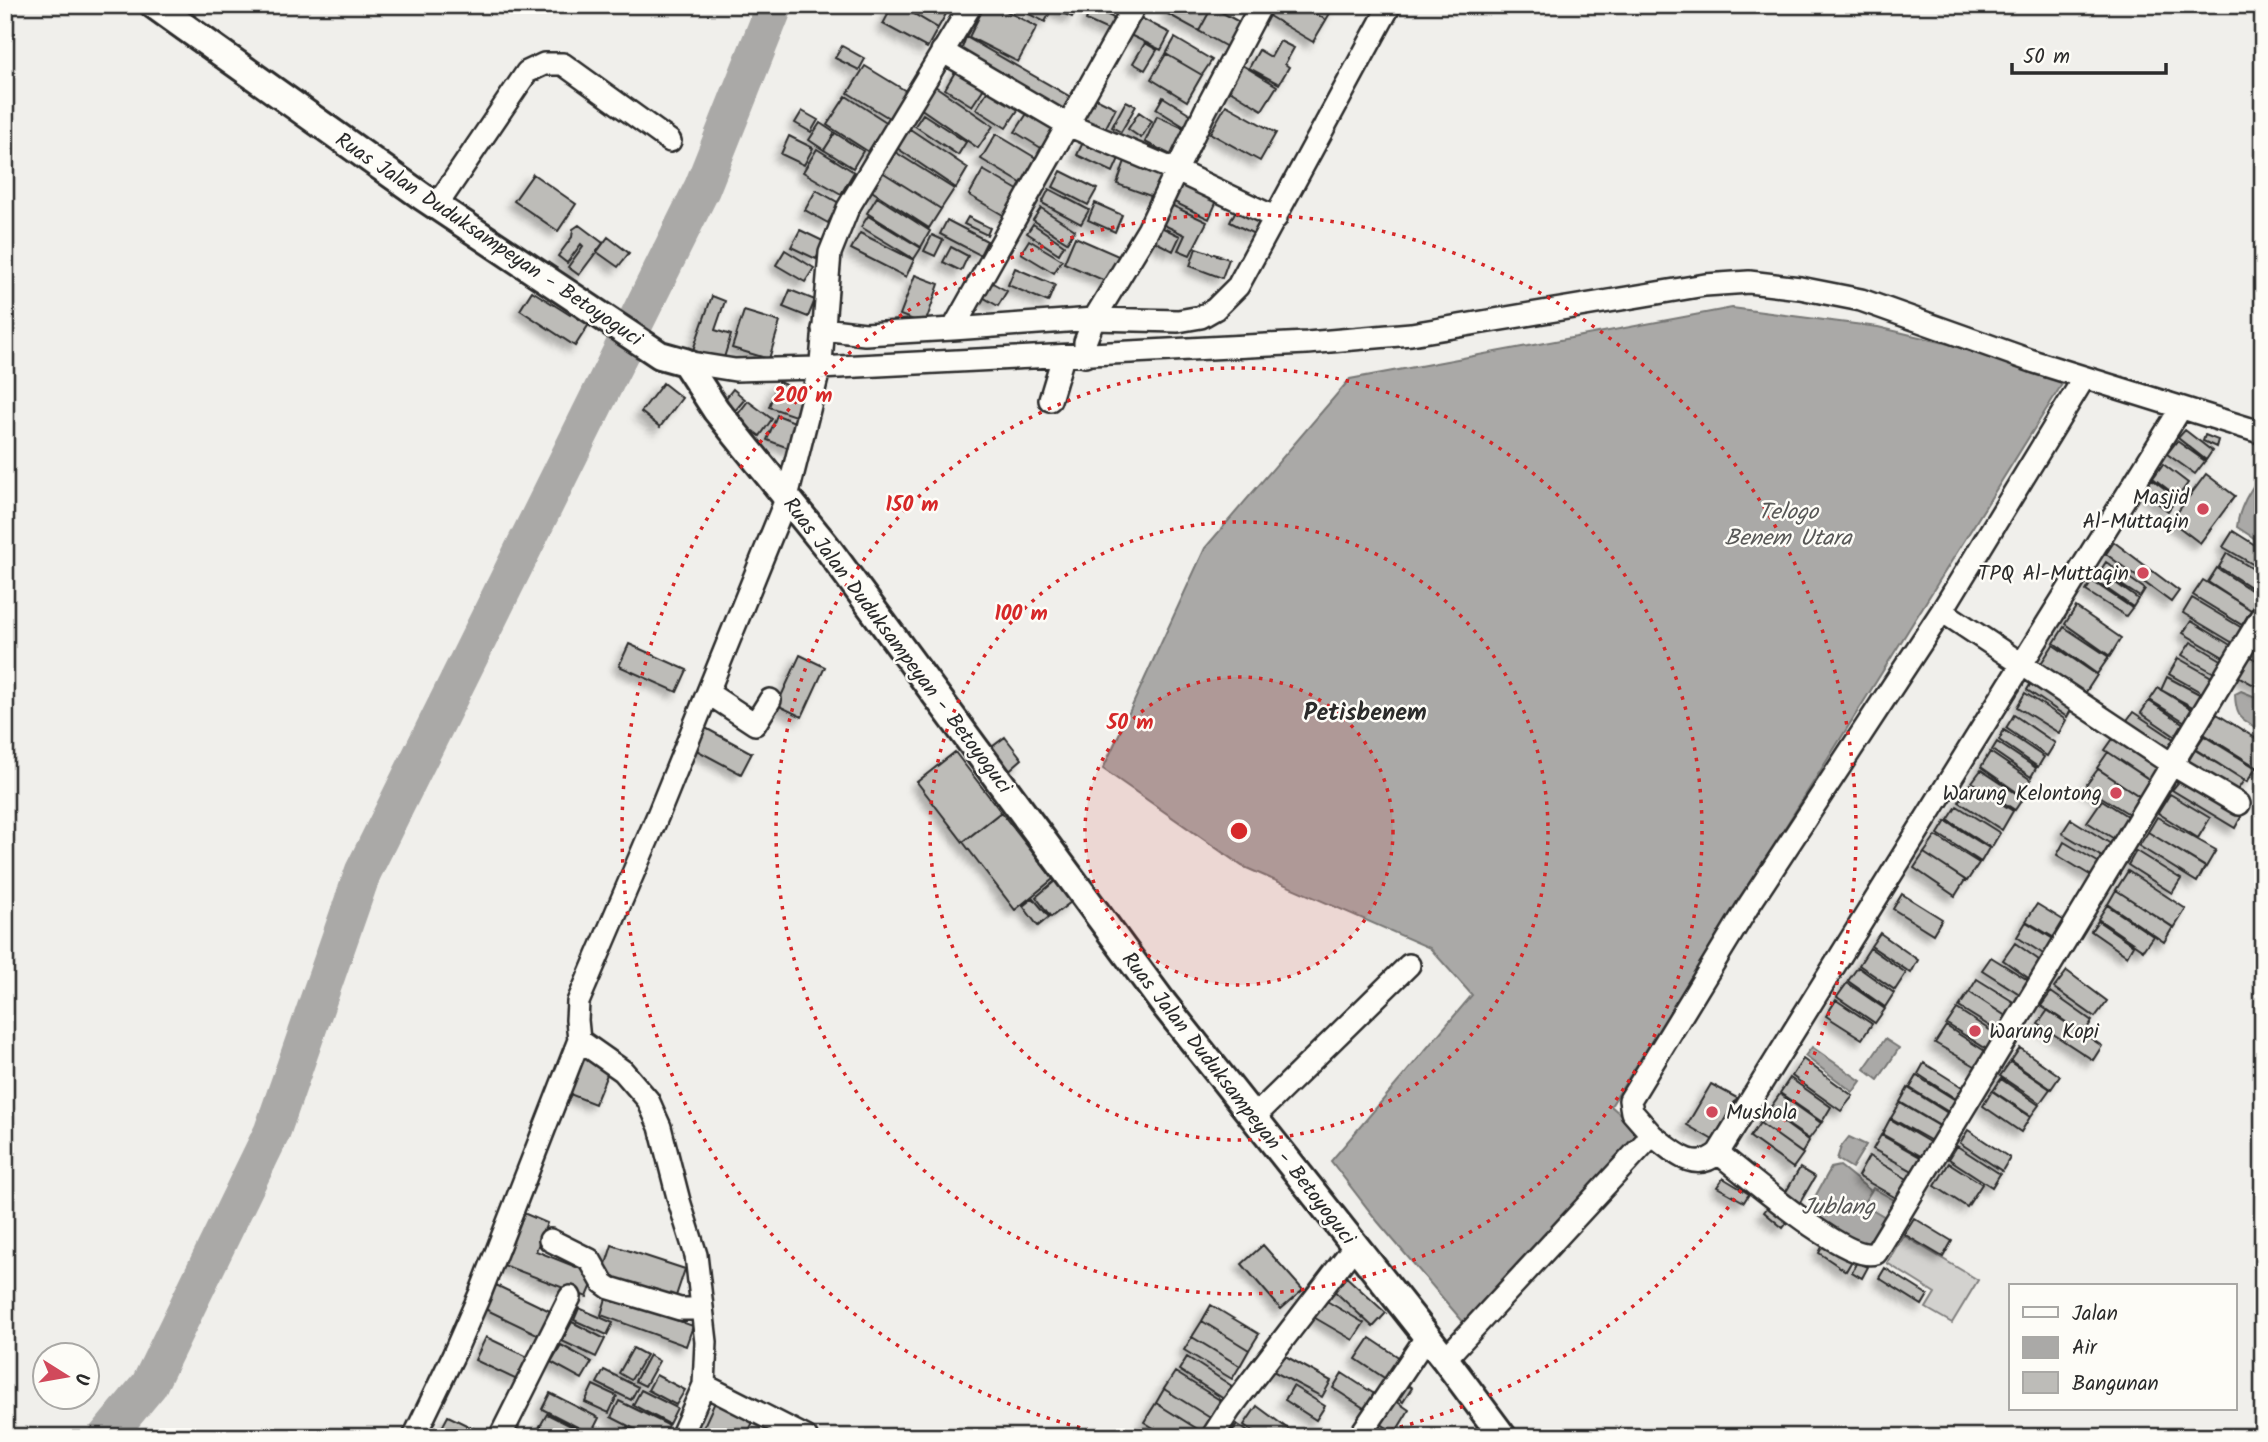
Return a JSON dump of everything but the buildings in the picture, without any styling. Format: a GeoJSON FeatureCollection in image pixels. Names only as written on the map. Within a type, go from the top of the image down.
{"type":"FeatureCollection","features":[{"type":"Feature","properties":{"kind":"main road","name":"Ruas Jalan Duduksampeyan - Betoyoguci"},"geometry":{"type":"LineString","coordinates":[[154,5],[423,197],[614,324],[673,359],[826,546],[1163,1003],[1427,1336],[1503,1437]]}},
{"type":"Feature","properties":{"kind":"street"},"geometry":{"type":"LineString","coordinates":[[414,1437],[464,1331],[579,1040],[576,1020],[584,985],[622,903],[787,497],[822,351],[830,253],[848,208],[971,5]]}},
{"type":"Feature","properties":{"kind":"street"},"geometry":{"type":"LineString","coordinates":[[953,330],[1135,5]]}},
{"type":"Feature","properties":{"kind":"street"},"geometry":{"type":"LineString","coordinates":[[1050,400],[1063,357],[1088,337],[1148,230],[1205,111],[1261,5]]}},
{"type":"Feature","properties":{"kind":"street"},"geometry":{"type":"LineString","coordinates":[[1088,337],[1201,317],[1215,309],[1238,286],[1390,5]]}},
{"type":"Feature","properties":{"kind":"street"},"geometry":{"type":"LineString","coordinates":[[942,51],[1068,125],[1177,171],[1276,218]]}},
{"type":"Feature","properties":{"kind":"street"},"geometry":{"type":"LineString","coordinates":[[437,205],[527,72],[544,64],[563,64],[670,141]]}},
{"type":"Feature","properties":{"kind":"street"},"geometry":{"type":"LineString","coordinates":[[673,359],[735,370],[822,351],[865,334],[953,330],[1307,343],[1411,334],[1705,285],[1749,282],[1800,288],[1861,300],[2084,377],[2263,433]]}},
{"type":"Feature","properties":{"kind":"street"},"geometry":{"type":"LineString","coordinates":[[822,351],[1063,357]]}},
{"type":"Feature","properties":{"kind":"street"},"geometry":{"type":"LineString","coordinates":[[2084,377],[1942,611],[1749,905],[1630,1100],[1632,1111],[1652,1135],[1686,1159],[1699,1163],[1710,1160],[1718,1153],[2181,408]]}},
{"type":"Feature","properties":{"kind":"street"},"geometry":{"type":"LineString","coordinates":[[1942,611],[2173,765],[2239,804]]}},
{"type":"Feature","properties":{"kind":"street"},"geometry":{"type":"LineString","coordinates":[[1718,1153],[1801,1220],[1858,1253],[1870,1256],[1876,1253],[2263,614]]}},
{"type":"Feature","properties":{"kind":"street"},"geometry":{"type":"LineString","coordinates":[[708,693],[755,723],[770,700]]}},
{"type":"Feature","properties":{"kind":"street"},"geometry":{"type":"LineString","coordinates":[[1253,1118],[1409,965]]}},
{"type":"Feature","properties":{"kind":"street"},"geometry":{"type":"LineString","coordinates":[[579,1040],[623,1071],[648,1100],[660,1126],[695,1255],[706,1342],[704,1385],[681,1437]]}},
{"type":"Feature","properties":{"kind":"street"},"geometry":{"type":"LineString","coordinates":[[1445,1359],[1652,1135]]}},
{"type":"Feature","properties":{"kind":"street"},"geometry":{"type":"LineString","coordinates":[[550,1240],[590,1260],[599,1277],[610,1288],[680,1309],[702,1309]]}},
{"type":"Feature","properties":{"kind":"street"},"geometry":{"type":"LineString","coordinates":[[1212,1437],[1230,1409],[1354,1247]]}},
{"type":"Feature","properties":{"kind":"street"},"geometry":{"type":"LineString","coordinates":[[500,1437],[570,1297]]}},
{"type":"Feature","properties":{"kind":"street"},"geometry":{"type":"LineString","coordinates":[[1359,1437],[1427,1336]]}},
{"type":"Feature","properties":{"kind":"street"},"geometry":{"type":"LineString","coordinates":[[704,1385],[806,1437]]}},
{"type":"Feature","properties":{"kind":"shaded area"},"geometry":{"type":"Polygon","coordinates":[[[1873,1188],[1901,1204],[1892,1221],[1863,1204],[1873,1188]]]}},
{"type":"Feature","properties":{"kind":"shaded area"},"geometry":{"type":"Polygon","coordinates":[[[1903,1235],[1978,1280],[1952,1323],[1926,1308],[1935,1293],[1887,1263],[1903,1235]]]}},
{"type":"Feature","properties":{"kind":"water","name":"Telogo Benem Utara"},"geometry":{"type":"Polygon","coordinates":[[[1732,308],[1878,327],[2069,373],[1611,1106],[1645,1136],[1464,1323],[1378,1222],[1331,1161],[1472,995],[1430,948],[1242,866],[1103,769],[1205,548],[1350,379],[1732,308]]]}},
{"type":"Feature","properties":{"kind":"water"},"geometry":{"type":"Polygon","coordinates":[[[2263,471],[2263,544],[2237,527],[2243,505],[2263,471]]]}},
{"type":"Feature","properties":{"kind":"water"},"geometry":{"type":"Polygon","coordinates":[[[2241,691],[2263,700],[2263,737],[2238,712],[2235,694],[2241,691]]]}},
{"type":"Feature","properties":{"kind":"water"},"geometry":{"type":"Polygon","coordinates":[[[1885,1039],[1899,1048],[1878,1080],[1864,1069],[1885,1039]]]}},
{"type":"Feature","properties":{"kind":"water"},"geometry":{"type":"Polygon","coordinates":[[[1812,1047],[1861,1081],[1853,1092],[1805,1056],[1812,1047]]]}},
{"type":"Feature","properties":{"kind":"water","name":"Jublang"},"geometry":{"type":"Polygon","coordinates":[[[1849,1137],[1866,1145],[1852,1168],[1837,1159],[1841,1147],[1849,1137]]]}},
{"type":"Feature","properties":{"kind":"water","name":"Jublang"},"geometry":{"type":"Polygon","coordinates":[[[1840,1166],[1871,1191],[1863,1204],[1892,1221],[1876,1250],[1811,1218],[1812,1202],[1831,1168],[1840,1166]]]}},
{"type":"Feature","properties":{"kind":"waterway"},"geometry":{"type":"LineString","coordinates":[[106,1437],[149,1385],[272,1132],[363,872],[702,188],[775,5]]}},
{"type":"Feature","properties":{"kind":"place","name":"Masjid Al-Muttaqin"},"geometry":{"type":"Point","coordinates":[2203,509]}},
{"type":"Feature","properties":{"kind":"place","name":"TPQ Al-Muttaqin"},"geometry":{"type":"Point","coordinates":[2143,573]}},
{"type":"Feature","properties":{"kind":"place","name":"Warung Kelontong"},"geometry":{"type":"Point","coordinates":[2116,793]}},
{"type":"Feature","properties":{"kind":"place","name":"Warung Kopi"},"geometry":{"type":"Point","coordinates":[1975,1031]}},
{"type":"Feature","properties":{"kind":"place","name":"Mushola"},"geometry":{"type":"Point","coordinates":[1712,1112]}},
{"type":"Feature","properties":{"kind":"district","name":"Petisbenem"},"geometry":{"type":"Point","coordinates":[1365,712]}}]}
